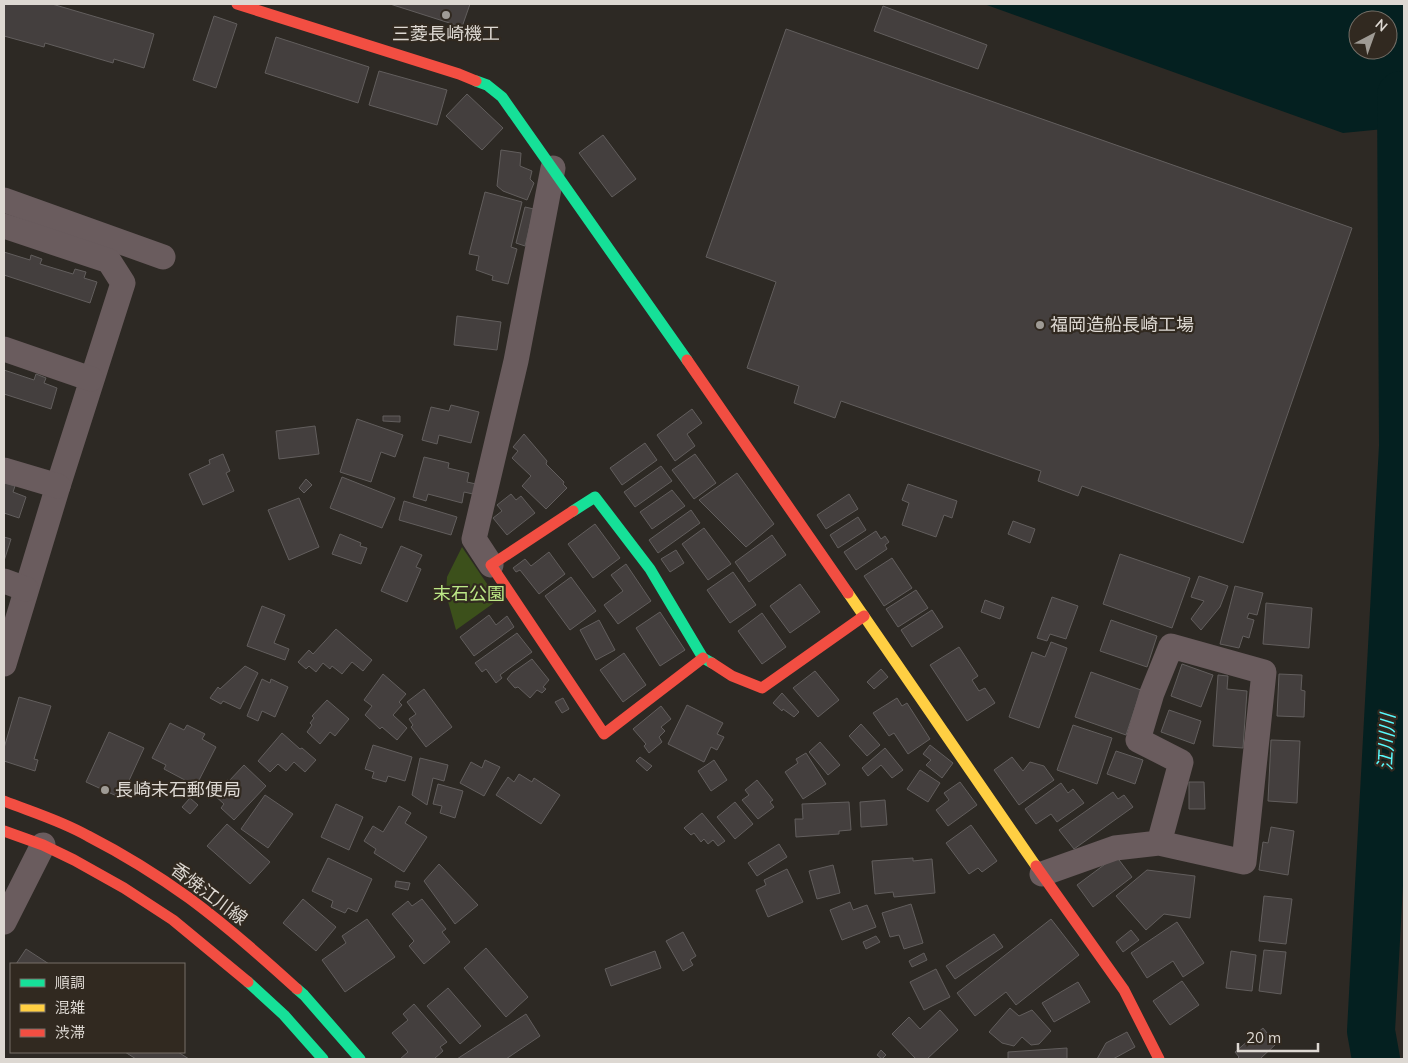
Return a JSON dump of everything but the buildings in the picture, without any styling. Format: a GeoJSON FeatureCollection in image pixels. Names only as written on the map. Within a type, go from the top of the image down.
{"type":"FeatureCollection","features":[{"type":"Feature","properties":{"kind":"street"},"geometry":{"type":"LineString","coordinates":[[237,4],[459,74],[487,85],[502,97],[1124,990],[1158,1059]]}},
{"type":"Feature","properties":{"kind":"street"},"geometry":{"type":"LineString","coordinates":[[553,168],[516,361],[474,539],[604,734],[703,658]]}},
{"type":"Feature","properties":{"kind":"street"},"geometry":{"type":"LineString","coordinates":[[4,200],[163,257]]}},
{"type":"Feature","properties":{"kind":"street"},"geometry":{"type":"LineString","coordinates":[[4,226],[109,261],[123,283],[58,486],[15,585],[4,664]]}},
{"type":"Feature","properties":{"kind":"street"},"geometry":{"type":"LineString","coordinates":[[4,350],[91,379]]}},
{"type":"Feature","properties":{"kind":"street"},"geometry":{"type":"LineString","coordinates":[[4,470],[58,486]]}},
{"type":"Feature","properties":{"kind":"street"},"geometry":{"type":"LineString","coordinates":[[491,565],[595,497],[650,569],[703,658],[732,676],[762,688],[864,616]]}},
{"type":"Feature","properties":{"kind":"street"},"geometry":{"type":"LineString","coordinates":[[1042,874],[1115,848],[1159,843],[1244,862],[1264,672],[1171,646],[1152,693],[1138,740],[1182,762],[1159,843]]}},
{"type":"Feature","properties":{"kind":"street","name":"香焼江川線"},"geometry":{"type":"LineString","coordinates":[[4,801],[87,835],[138,864],[189,898],[257,953],[304,995],[360,1059]]}},
{"type":"Feature","properties":{"kind":"street"},"geometry":{"type":"LineString","coordinates":[[4,831],[43,845],[74,860],[124,888],[173,920],[239,974],[284,1015],[323,1059]]}},
{"type":"Feature","properties":{"kind":"street"},"geometry":{"type":"LineString","coordinates":[[4,922],[43,845]]}},
{"type":"Feature","properties":{"kind":"green space","name":"末石公園"},"geometry":{"type":"Polygon","coordinates":[[[462,547],[498,600],[456,630],[446,594],[447,577],[462,547]]]}},
{"type":"Feature","properties":{"kind":"water"},"geometry":{"type":"Polygon","coordinates":[[[984,4],[1404,4],[1404,127],[1343,133],[984,4]]]}},
{"type":"Feature","properties":{"kind":"waterway","name":"江川川"},"geometry":{"type":"LineString","coordinates":[[1376,1059],[1371,1031],[1403,446],[1401,95]]}},
{"type":"Feature","properties":{"kind":"traffic: fast"},"geometry":{"type":"LineString","coordinates":[[476,81],[487,85],[502,97],[687,360]]}},
{"type":"Feature","properties":{"kind":"traffic: fast"},"geometry":{"type":"LineString","coordinates":[[573,511],[595,497],[650,569],[703,658],[712,663]]}},
{"type":"Feature","properties":{"kind":"traffic: fast"},"geometry":{"type":"LineString","coordinates":[[248,982],[284,1015],[323,1059]]}},
{"type":"Feature","properties":{"kind":"traffic: fast"},"geometry":{"type":"LineString","coordinates":[[297,989],[360,1059]]}},
{"type":"Feature","properties":{"kind":"traffic: slow"},"geometry":{"type":"LineString","coordinates":[[848,593],[1036,866]]}},
{"type":"Feature","properties":{"kind":"traffic: jam"},"geometry":{"type":"LineString","coordinates":[[237,4],[476,81]]}},
{"type":"Feature","properties":{"kind":"traffic: jam"},"geometry":{"type":"LineString","coordinates":[[687,360],[848,593]]}},
{"type":"Feature","properties":{"kind":"traffic: jam"},"geometry":{"type":"LineString","coordinates":[[573,511],[491,565],[604,734],[703,658]]}},
{"type":"Feature","properties":{"kind":"traffic: jam"},"geometry":{"type":"LineString","coordinates":[[712,663],[732,676],[762,688],[864,616]]}},
{"type":"Feature","properties":{"kind":"traffic: jam"},"geometry":{"type":"LineString","coordinates":[[4,801],[78,831],[152,873],[217,920],[297,989]]}},
{"type":"Feature","properties":{"kind":"traffic: jam"},"geometry":{"type":"LineString","coordinates":[[4,831],[43,845],[124,888],[173,920],[248,982]]}},
{"type":"Feature","properties":{"kind":"traffic: jam"},"geometry":{"type":"LineString","coordinates":[[1036,866],[1124,990],[1159,1059]]}},
{"type":"Feature","properties":{"kind":"place","name":"三菱長崎機工"},"geometry":{"type":"Point","coordinates":[446,15]}},
{"type":"Feature","properties":{"kind":"place","name":"福岡造船長崎工場"},"geometry":{"type":"Point","coordinates":[1040,325]}},
{"type":"Feature","properties":{"kind":"place","name":"長崎末石郵便局"},"geometry":{"type":"Point","coordinates":[105,790]}}]}
